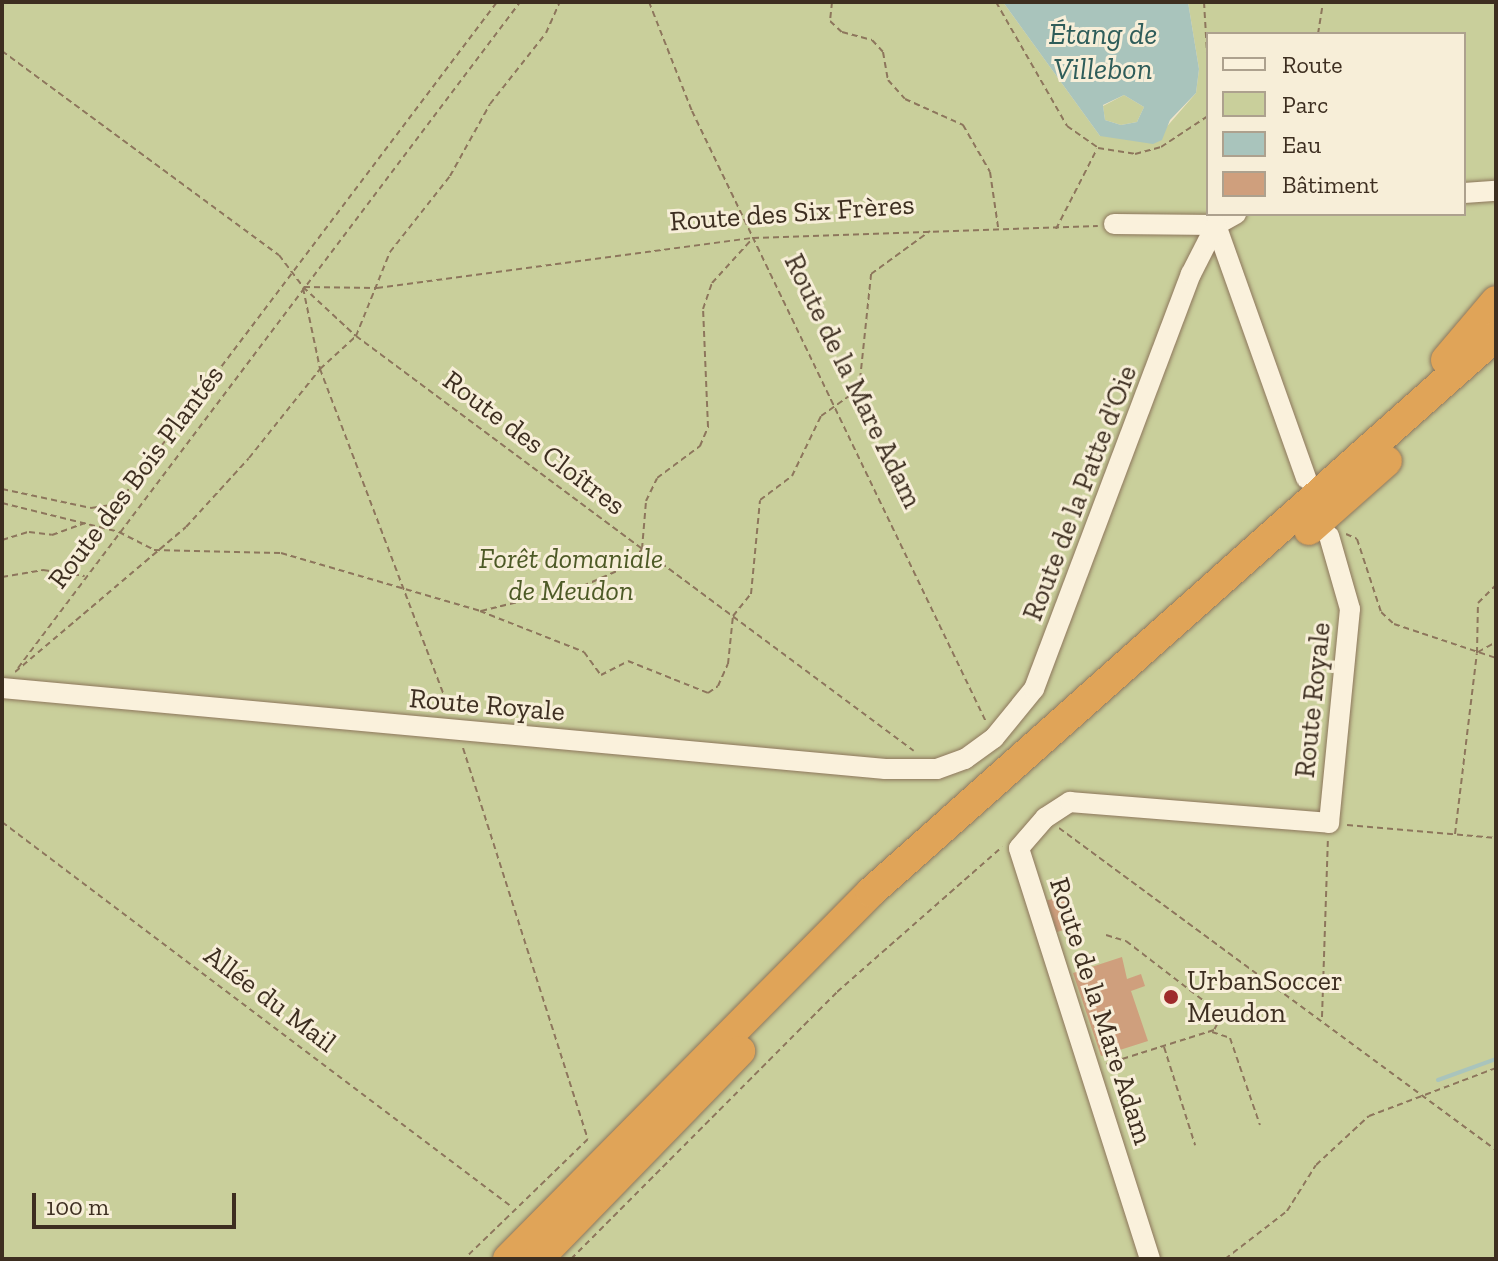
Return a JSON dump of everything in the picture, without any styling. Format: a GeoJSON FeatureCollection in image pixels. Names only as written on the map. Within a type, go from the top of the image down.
{"type":"FeatureCollection","features":[{"type":"Feature","properties":{"kind":"highway"},"geometry":{"type":"LineString","coordinates":[[1390,430],[1496,301]]}},
{"type":"Feature","properties":{"kind":"highway"},"geometry":{"type":"LineString","coordinates":[[508,1259],[871,892],[1496,336]]}},
{"type":"Feature","properties":{"kind":"highway"},"geometry":{"type":"LineString","coordinates":[[538,1259],[900,893],[1496,364]]}},
{"type":"Feature","properties":{"kind":"street"},"geometry":{"type":"LineString","coordinates":[[1466,193],[1496,191]]}},
{"type":"Feature","properties":{"kind":"street"},"geometry":{"type":"LineString","coordinates":[[1114,224],[1216,225],[1232,216]]}},
{"type":"Feature","properties":{"kind":"street"},"geometry":{"type":"LineString","coordinates":[[1216,225],[1306,478]]}},
{"type":"Feature","properties":{"kind":"street","name":"Route de la Patte d'Oie"},"geometry":{"type":"LineString","coordinates":[[965,759],[994,738],[1034,689],[1191,274],[1216,225]]}},
{"type":"Feature","properties":{"kind":"street","name":"Route Royale"},"geometry":{"type":"LineString","coordinates":[[1329,536],[1350,609],[1329,823]]}},
{"type":"Feature","properties":{"kind":"street","name":"Route Royale"},"geometry":{"type":"LineString","coordinates":[[7,683],[885,769],[937,769],[965,759]]}},
{"type":"Feature","properties":{"kind":"street"},"geometry":{"type":"LineString","coordinates":[[1019,848],[1045,818],[1070,802],[1329,823]]}},
{"type":"Feature","properties":{"kind":"street","name":"Route de la Mare Adam"},"geometry":{"type":"LineString","coordinates":[[1019,848],[1150,1259]]}},
{"type":"Feature","properties":{"kind":"path"},"geometry":{"type":"LineString","coordinates":[[2,489],[91,508],[119,500],[497,2]]}},
{"type":"Feature","properties":{"kind":"path","name":"Route des Bois Plantés"},"geometry":{"type":"LineString","coordinates":[[7,683],[520,2]]}},
{"type":"Feature","properties":{"kind":"path"},"geometry":{"type":"LineString","coordinates":[[7,683],[117,590],[154,550],[186,527],[249,458],[320,369],[356,336],[390,252],[469,148],[490,104],[546,33],[560,2]]}},
{"type":"Feature","properties":{"kind":"path","name":"Route de la Mare Adam"},"geometry":{"type":"LineString","coordinates":[[649,2],[692,111],[994,738]]}},
{"type":"Feature","properties":{"kind":"path"},"geometry":{"type":"LineString","coordinates":[[832,2],[830,21],[842,32],[872,40],[883,52],[888,80],[905,99],[963,125],[990,172],[998,228]]}},
{"type":"Feature","properties":{"kind":"path"},"geometry":{"type":"LineString","coordinates":[[996,2],[1067,126],[1098,148],[1135,154],[1161,147],[1206,117]]}},
{"type":"Feature","properties":{"kind":"path"},"geometry":{"type":"LineString","coordinates":[[1204,2],[1206,36]]}},
{"type":"Feature","properties":{"kind":"path"},"geometry":{"type":"LineString","coordinates":[[1318,32],[1323,2]]}},
{"type":"Feature","properties":{"kind":"path","name":"Route des Cloîtres"},"geometry":{"type":"LineString","coordinates":[[2,51],[251,233],[356,336],[937,769]]}},
{"type":"Feature","properties":{"kind":"path"},"geometry":{"type":"LineString","coordinates":[[1055,231],[1098,148]]}},
{"type":"Feature","properties":{"kind":"path","name":"Route des Six Frères"},"geometry":{"type":"LineString","coordinates":[[303,287],[377,288],[753,238],[998,228],[1055,231],[1114,224]]}},
{"type":"Feature","properties":{"kind":"path"},"geometry":{"type":"LineString","coordinates":[[2,503],[119,532],[154,550],[281,553],[480,611],[584,652],[601,675],[628,661],[708,693],[718,686],[728,664],[733,616],[751,594],[760,500],[792,476],[821,416],[859,389],[871,274],[930,231]]}},
{"type":"Feature","properties":{"kind":"path"},"geometry":{"type":"LineString","coordinates":[[480,611],[583,586],[626,567],[642,549],[646,501],[657,478],[700,446],[708,427],[703,309],[712,283],[753,238]]}},
{"type":"Feature","properties":{"kind":"path"},"geometry":{"type":"LineString","coordinates":[[2,540],[29,532],[52,535],[86,523]]}},
{"type":"Feature","properties":{"kind":"path"},"geometry":{"type":"LineString","coordinates":[[1329,536],[1344,533],[1357,539],[1381,612],[1394,624],[1496,658]]}},
{"type":"Feature","properties":{"kind":"path"},"geometry":{"type":"LineString","coordinates":[[2,577],[43,570],[86,576]]}},
{"type":"Feature","properties":{"kind":"path"},"geometry":{"type":"LineString","coordinates":[[1455,834],[1477,653],[1478,603],[1496,585]]}},
{"type":"Feature","properties":{"kind":"path"},"geometry":{"type":"LineString","coordinates":[[1477,653],[1496,642]]}},
{"type":"Feature","properties":{"kind":"path"},"geometry":{"type":"LineString","coordinates":[[1045,818],[1322,1018],[1496,1150]]}},
{"type":"Feature","properties":{"kind":"path","name":"Allée du Mail"},"geometry":{"type":"LineString","coordinates":[[2,822],[513,1208]]}},
{"type":"Feature","properties":{"kind":"path"},"geometry":{"type":"LineString","coordinates":[[1322,1018],[1329,823],[1496,838]]}},
{"type":"Feature","properties":{"kind":"path"},"geometry":{"type":"LineString","coordinates":[[571,1259],[837,992],[999,846],[1019,848]]}},
{"type":"Feature","properties":{"kind":"path"},"geometry":{"type":"LineString","coordinates":[[1090,1069],[1209,1031],[1222,1020],[1219,1008],[1126,941],[1106,935]]}},
{"type":"Feature","properties":{"kind":"path"},"geometry":{"type":"LineString","coordinates":[[1209,1031],[1230,1038],[1260,1125]]}},
{"type":"Feature","properties":{"kind":"path"},"geometry":{"type":"LineString","coordinates":[[1164,1045],[1195,1145]]}},
{"type":"Feature","properties":{"kind":"path"},"geometry":{"type":"LineString","coordinates":[[1225,1259],[1287,1211],[1316,1165],[1369,1116],[1496,1068]]}},
{"type":"Feature","properties":{"kind":"path"},"geometry":{"type":"LineString","coordinates":[[464,1259],[513,1208],[588,1139]]}},
{"type":"Feature","properties":{"kind":"green space","name":"Forêt domaniale de Meudon"},"geometry":{"type":"Polygon","coordinates":[[[2,2],[1003,2],[1100,136],[1163,131],[1196,93],[1199,69],[1188,2],[1496,2],[1496,1259],[2,1259],[2,2]]]}},
{"type":"Feature","properties":{"kind":"green space"},"geometry":{"type":"Polygon","coordinates":[[[1124,95],[1144,107],[1137,122],[1121,125],[1105,120],[1103,106],[1124,95]]]}},
{"type":"Feature","properties":{"kind":"water","name":"Étang de Villebon"},"geometry":{"type":"Polygon","coordinates":[[[1003,2],[1188,2],[1199,69],[1196,93],[1170,120],[1162,140],[1153,144],[1100,136],[1003,2]],[[1124,95],[1103,105],[1105,120],[1121,125],[1137,122],[1144,107],[1124,95]]]}},
{"type":"Feature","properties":{"kind":"building"},"geometry":{"type":"Polygon","coordinates":[[[1064,895],[1074,926],[1057,932],[1047,901],[1064,895]]]}},
{"type":"Feature","properties":{"kind":"building"},"geometry":{"type":"Polygon","coordinates":[[[1122,957],[1127,979],[1141,974],[1145,986],[1131,991],[1148,1041],[1101,1056],[1073,973],[1122,957]]]}},
{"type":"Feature","properties":{"kind":"waterway"},"geometry":{"type":"LineString","coordinates":[[1438,1080],[1496,1059]]}},
{"type":"Feature","properties":{"kind":"place","name":"UrbanSoccer Meudon"},"geometry":{"type":"Point","coordinates":[1171,997]}}]}
